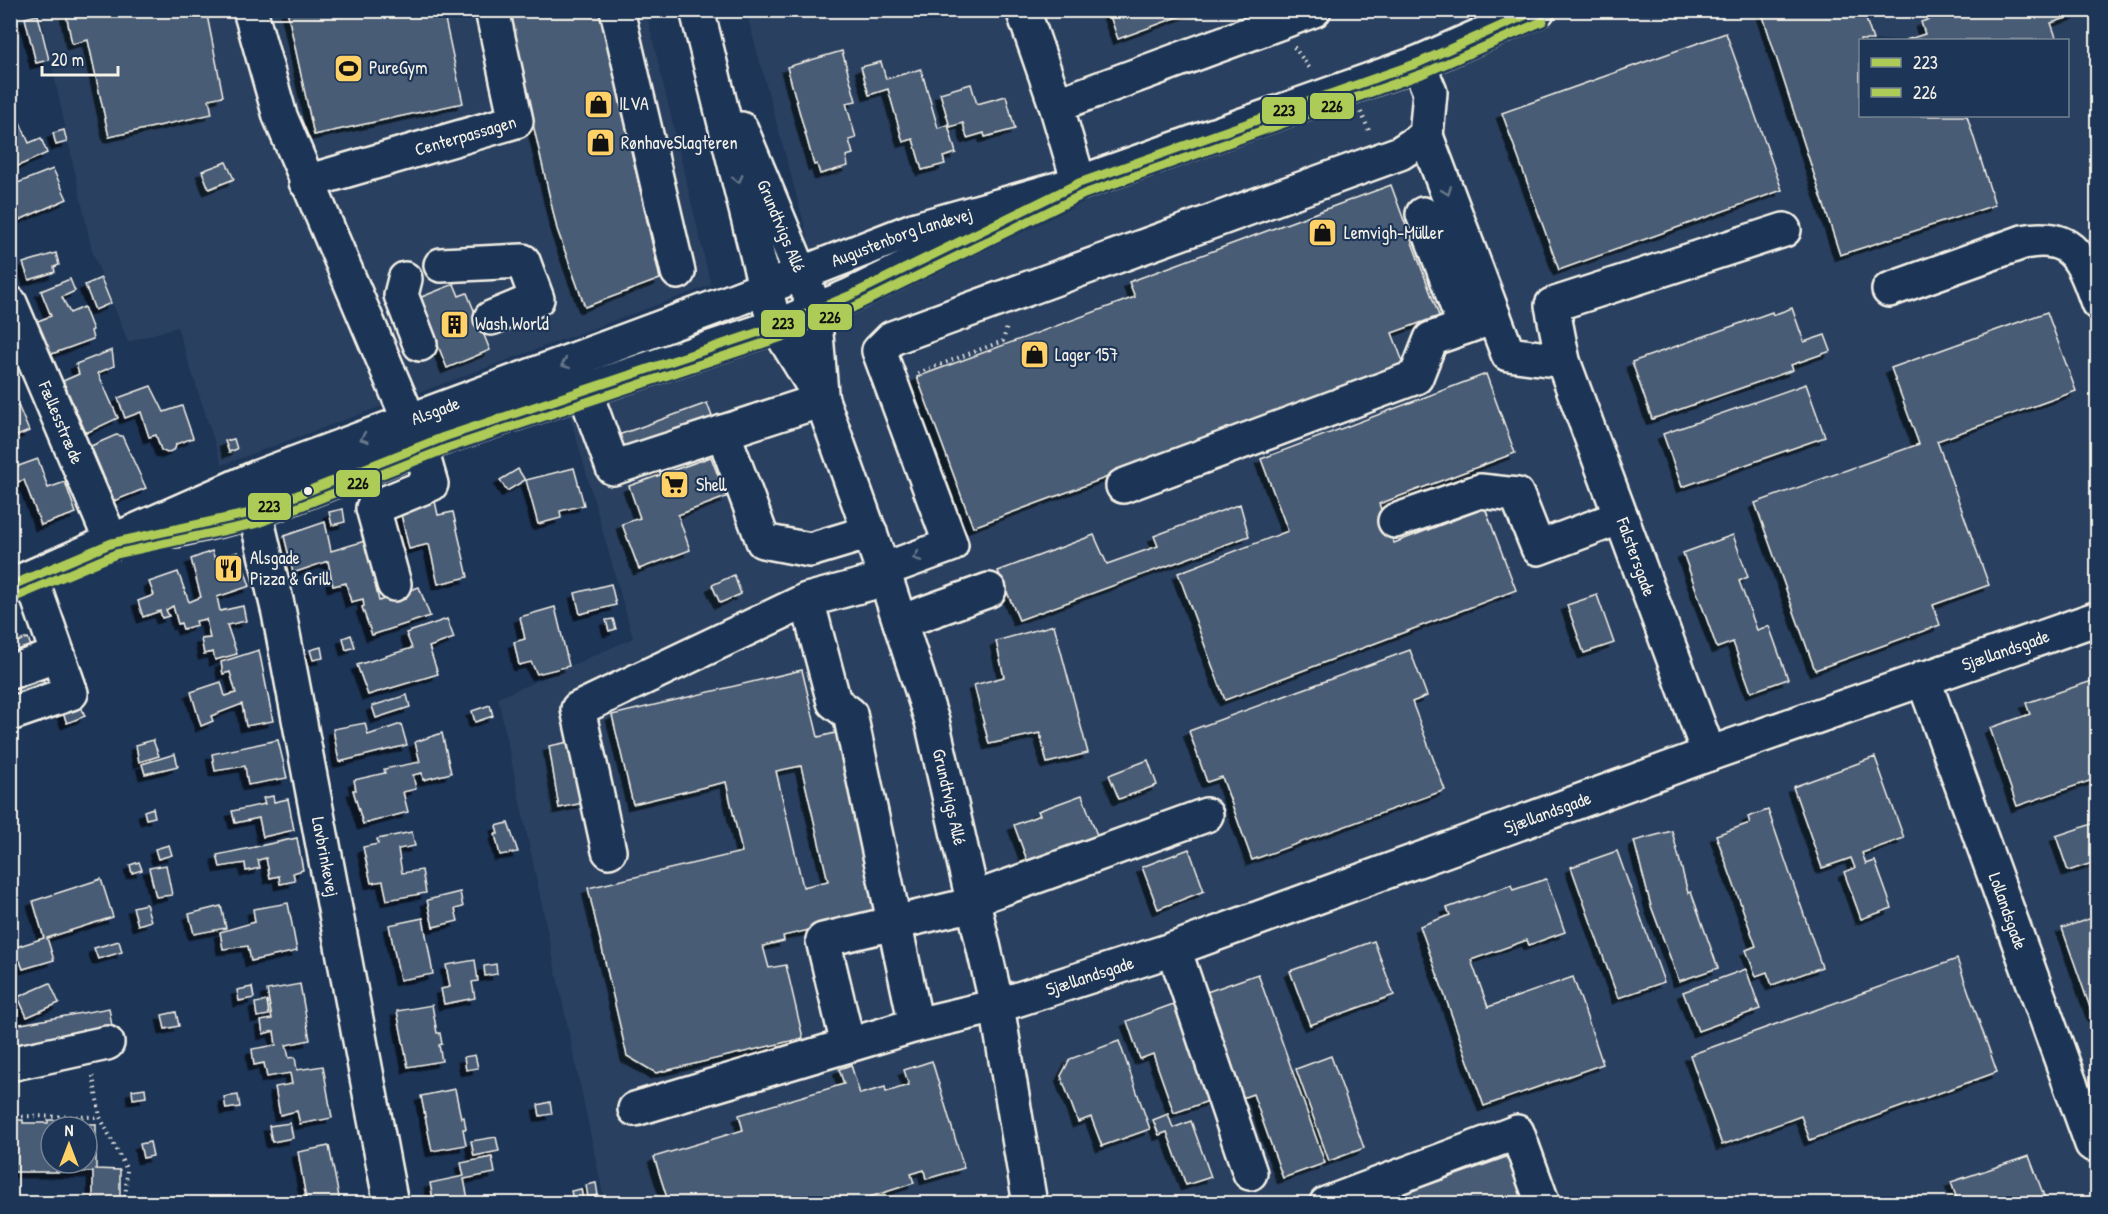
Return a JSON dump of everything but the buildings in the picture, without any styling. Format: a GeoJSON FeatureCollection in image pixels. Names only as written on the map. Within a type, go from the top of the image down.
{"type":"FeatureCollection","features":[{"type":"Feature","properties":{"kind":"street"},"geometry":{"type":"LineString","coordinates":[[249,10],[280,116],[306,182],[415,434],[430,484],[373,508],[394,585]]}},
{"type":"Feature","properties":{"kind":"street","name":"Centerpassagen"},"geometry":{"type":"LineString","coordinates":[[306,182],[516,121],[492,10]]}},
{"type":"Feature","properties":{"kind":"street"},"geometry":{"type":"LineString","coordinates":[[617,10],[678,272]]}},
{"type":"Feature","properties":{"kind":"street","name":"Grundtvigs Allé"},"geometry":{"type":"LineString","coordinates":[[697,10],[771,308],[822,400],[870,532],[932,721],[997,1006],[1030,1203]]}},
{"type":"Feature","properties":{"kind":"street"},"geometry":{"type":"LineString","coordinates":[[1023,10],[1056,105],[1079,183]]}},
{"type":"Feature","properties":{"kind":"street"},"geometry":{"type":"LineString","coordinates":[[1056,105],[1314,10]]}},
{"type":"Feature","properties":{"kind":"street","name":"Augustenborg Landevej"},"geometry":{"type":"LineString","coordinates":[[771,308],[1079,183],[1418,63],[1538,10]]}},
{"type":"Feature","properties":{"kind":"street","name":"Grundtvigs Allé"},"geometry":{"type":"LineString","coordinates":[[710,61],[759,167],[808,293],[822,400]]}},
{"type":"Feature","properties":{"kind":"street"},"geometry":{"type":"LineString","coordinates":[[1418,63],[1430,92],[1426,136],[1480,322]]}},
{"type":"Feature","properties":{"kind":"street"},"geometry":{"type":"LineString","coordinates":[[609,851],[578,709],[807,600],[884,574],[951,545],[879,351],[892,338],[1400,153],[1426,136]]}},
{"type":"Feature","properties":{"kind":"street","name":"Augustenborg Landevej"},"geometry":{"type":"LineString","coordinates":[[808,293],[913,230],[1079,183]]}},
{"type":"Feature","properties":{"kind":"street"},"geometry":{"type":"LineString","coordinates":[[1423,214],[1480,322],[1508,354],[1563,361]]}},
{"type":"Feature","properties":{"kind":"street","name":"Falstersgade"},"geometry":{"type":"LineString","coordinates":[[1709,754],[1563,361],[1552,305],[1784,230]]}},
{"type":"Feature","properties":{"kind":"street"},"geometry":{"type":"LineString","coordinates":[[1889,290],[2023,242],[2044,238],[2059,241],[2071,249],[2085,266],[2097,303]]}},
{"type":"Feature","properties":{"kind":"street"},"geometry":{"type":"LineString","coordinates":[[441,265],[523,261],[537,299],[491,318]]}},
{"type":"Feature","properties":{"kind":"street"},"geometry":{"type":"LineString","coordinates":[[405,279],[402,295],[420,344]]}},
{"type":"Feature","properties":{"kind":"street","name":"Fællesstræde"},"geometry":{"type":"LineString","coordinates":[[10,303],[112,543]]}},
{"type":"Feature","properties":{"kind":"street","name":"Alsgade"},"geometry":{"type":"LineString","coordinates":[[21,582],[258,477],[587,388],[771,308]]}},
{"type":"Feature","properties":{"kind":"street","name":"Alsgade"},"geometry":{"type":"LineString","coordinates":[[112,543],[255,512],[415,434],[771,308]]}},
{"type":"Feature","properties":{"kind":"street"},"geometry":{"type":"LineString","coordinates":[[1123,486],[1416,377],[1431,339],[1480,322]]}},
{"type":"Feature","properties":{"kind":"street"},"geometry":{"type":"LineString","coordinates":[[587,388],[613,468],[822,400]]}},
{"type":"Feature","properties":{"kind":"street"},"geometry":{"type":"LineString","coordinates":[[723,432],[763,541],[810,550],[870,532]]}},
{"type":"Feature","properties":{"kind":"street"},"geometry":{"type":"LineString","coordinates":[[1395,521],[1480,491],[1517,495],[1538,548],[1621,517]]}},
{"type":"Feature","properties":{"kind":"street","name":"Lavbrinkevej"},"geometry":{"type":"LineString","coordinates":[[255,512],[279,613],[391,1203]]}},
{"type":"Feature","properties":{"kind":"street"},"geometry":{"type":"LineString","coordinates":[[10,714],[71,693],[58,655],[21,582]]}},
{"type":"Feature","properties":{"kind":"street"},"geometry":{"type":"LineString","coordinates":[[900,622],[989,590]]}},
{"type":"Feature","properties":{"kind":"street"},"geometry":{"type":"LineString","coordinates":[[807,600],[834,702],[850,714],[916,1025]]}},
{"type":"Feature","properties":{"kind":"street","name":"Sjællandsgade"},"geometry":{"type":"LineString","coordinates":[[634,1109],[916,1025],[997,1006],[1174,949],[1709,754],[2097,618]]}},
{"type":"Feature","properties":{"kind":"street"},"geometry":{"type":"LineString","coordinates":[[10,672],[58,655]]}},
{"type":"Feature","properties":{"kind":"street","name":"Lollandsgade"},"geometry":{"type":"LineString","coordinates":[[1923,678],[2089,1108],[2092,1144]]}},
{"type":"Feature","properties":{"kind":"street"},"geometry":{"type":"LineString","coordinates":[[848,1045],[823,940],[973,902],[1206,815]]}},
{"type":"Feature","properties":{"kind":"street"},"geometry":{"type":"LineString","coordinates":[[1174,949],[1250,1173]]}},
{"type":"Feature","properties":{"kind":"street"},"geometry":{"type":"LineString","coordinates":[[10,1064],[97,1045]]}},
{"type":"Feature","properties":{"kind":"street"},"geometry":{"type":"LineString","coordinates":[[1326,1203],[1517,1132],[1543,1203]]}},
{"type":"Feature","properties":{"kind":"path"},"geometry":{"type":"LineString","coordinates":[[1276,24],[1330,94]]}},
{"type":"Feature","properties":{"kind":"path"},"geometry":{"type":"LineString","coordinates":[[1364,118],[1380,160]]}},
{"type":"Feature","properties":{"kind":"path"},"geometry":{"type":"LineString","coordinates":[[909,376],[1003,341],[1008,321]]}},
{"type":"Feature","properties":{"kind":"path"},"geometry":{"type":"LineString","coordinates":[[97,1045],[100,1117],[126,1170],[126,1203]]}},
{"type":"Feature","properties":{"kind":"path"},"geometry":{"type":"LineString","coordinates":[[10,1116],[100,1117]]}},
{"type":"Feature","properties":{"kind":"shaded area"},"geometry":{"type":"Polygon","coordinates":[[[40,11],[646,11],[711,285],[222,465],[177,327],[128,342],[92,251],[40,11]]]}},
{"type":"Feature","properties":{"kind":"shaded area"},"geometry":{"type":"Polygon","coordinates":[[[746,11],[2097,11],[2097,1203],[605,1203],[498,698],[633,638],[564,395],[825,300],[746,11]]]}},
{"type":"Feature","properties":{"kind":"transit line","name":"223"},"geometry":{"type":"LineString","coordinates":[[10,586],[112,543],[255,512],[444,437],[777,326],[849,296],[1079,183],[1418,63],[1537,10]]}},
{"type":"Feature","properties":{"kind":"transit line","name":"226"},"geometry":{"type":"LineString","coordinates":[[15,597],[116,554],[258,523],[448,448],[782,337],[854,307],[1084,194],[1422,74],[1543,21]]}},
{"type":"Feature","properties":{"kind":"place","name":"PureGym"},"geometry":{"type":"Point","coordinates":[348,68]}},
{"type":"Feature","properties":{"kind":"place","name":"ILVA"},"geometry":{"type":"Point","coordinates":[598,104]}},
{"type":"Feature","properties":{"kind":"place","name":"RønhaveSlagteren"},"geometry":{"type":"Point","coordinates":[600,143]}},
{"type":"Feature","properties":{"kind":"place","name":"Lemvigh-Müller"},"geometry":{"type":"Point","coordinates":[1323,233]}},
{"type":"Feature","properties":{"kind":"place","name":"Wash World"},"geometry":{"type":"Point","coordinates":[454,324]}},
{"type":"Feature","properties":{"kind":"place","name":"Lager 157"},"geometry":{"type":"Point","coordinates":[1034,355]}},
{"type":"Feature","properties":{"kind":"place","name":"Shell"},"geometry":{"type":"Point","coordinates":[675,485]}},
{"type":"Feature","properties":{"kind":"place","name":"Alsgade Pizza & Grill"},"geometry":{"type":"Point","coordinates":[229,568]}}]}
